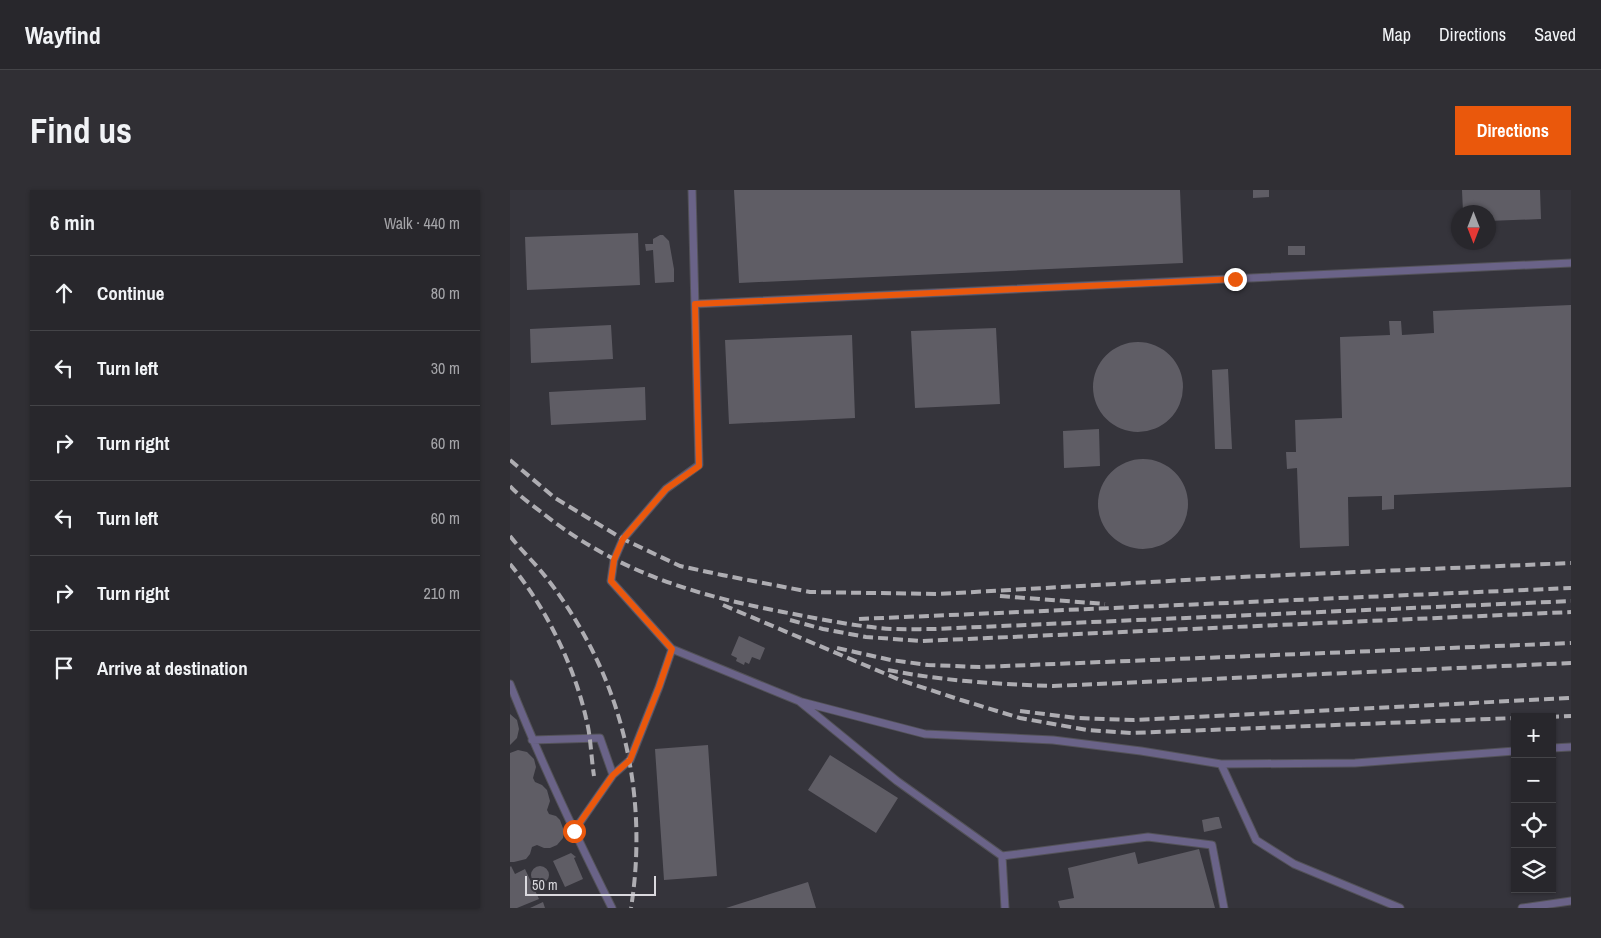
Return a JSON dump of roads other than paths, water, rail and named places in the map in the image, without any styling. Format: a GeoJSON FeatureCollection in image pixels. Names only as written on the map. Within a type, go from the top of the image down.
{"type":"FeatureCollection","features":[{"type":"Feature","properties":{"kind":"lane"},"geometry":{"type":"LineString","coordinates":[[692,190],[699,466],[666,489],[623,539],[614,560],[611,581],[672,649],[799,701],[925,734],[1053,740],[1141,751],[1220,764],[1355,763],[1511,751]]}},
{"type":"Feature","properties":{"kind":"lane"},"geometry":{"type":"LineString","coordinates":[[695,304],[1571,263]]}},
{"type":"Feature","properties":{"kind":"lane"},"geometry":{"type":"LineString","coordinates":[[574,831],[613,775],[630,760],[672,649]]}},
{"type":"Feature","properties":{"kind":"lane"},"geometry":{"type":"LineString","coordinates":[[510,684],[532,740],[612,908]]}},
{"type":"Feature","properties":{"kind":"lane"},"geometry":{"type":"LineString","coordinates":[[799,701],[897,781],[1002,856],[1148,837],[1212,845],[1224,908]]}},
{"type":"Feature","properties":{"kind":"lane"},"geometry":{"type":"LineString","coordinates":[[532,740],[600,738],[613,775]]}},
{"type":"Feature","properties":{"kind":"lane"},"geometry":{"type":"LineString","coordinates":[[1556,748],[1571,747]]}},
{"type":"Feature","properties":{"kind":"lane"},"geometry":{"type":"LineString","coordinates":[[1220,764],[1256,840],[1294,864],[1400,908]]}},
{"type":"Feature","properties":{"kind":"lane"},"geometry":{"type":"LineString","coordinates":[[1002,856],[1005,908]]}},
{"type":"Feature","properties":{"kind":"lane"},"geometry":{"type":"LineString","coordinates":[[1522,908],[1571,901]]}},
{"type":"Feature","properties":{"kind":"railway"},"geometry":{"type":"LineString","coordinates":[[510,460],[555,498],[623,539],[680,566],[810,592],[938,594],[1239,577],[1571,563]]}},
{"type":"Feature","properties":{"kind":"railway"},"geometry":{"type":"LineString","coordinates":[[510,486],[545,515],[600,552],[658,578],[719,598],[868,627],[934,629],[1571,601]]}},
{"type":"Feature","properties":{"kind":"railway"},"geometry":{"type":"LineString","coordinates":[[510,536],[545,576],[570,611],[599,665],[612,698],[623,732],[635,802],[635,873],[631,908]]}},
{"type":"Feature","properties":{"kind":"railway"},"geometry":{"type":"LineString","coordinates":[[510,564],[535,598],[546,617],[557,637],[574,677],[589,732],[594,776]]}},
{"type":"Feature","properties":{"kind":"railway"},"geometry":{"type":"LineString","coordinates":[[859,619],[1571,588]]}},
{"type":"Feature","properties":{"kind":"railway"},"geometry":{"type":"LineString","coordinates":[[1000,596],[1105,604]]}},
{"type":"Feature","properties":{"kind":"railway"},"geometry":{"type":"LineString","coordinates":[[723,605],[900,680],[1020,718],[1087,730],[1131,733],[1511,718]]}},
{"type":"Feature","properties":{"kind":"railway"},"geometry":{"type":"LineString","coordinates":[[790,620],[823,629],[866,637],[921,641],[1571,612]]}},
{"type":"Feature","properties":{"kind":"railway"},"geometry":{"type":"LineString","coordinates":[[837,648],[891,660],[928,665],[980,667],[1571,643]]}},
{"type":"Feature","properties":{"kind":"railway"},"geometry":{"type":"LineString","coordinates":[[888,670],[970,681],[1053,686],[1571,663]]}},
{"type":"Feature","properties":{"kind":"railway"},"geometry":{"type":"LineString","coordinates":[[1020,711],[1076,718],[1134,720],[1571,698]]}},
{"type":"Feature","properties":{"kind":"railway"},"geometry":{"type":"LineString","coordinates":[[1556,717],[1571,716]]}}]}
